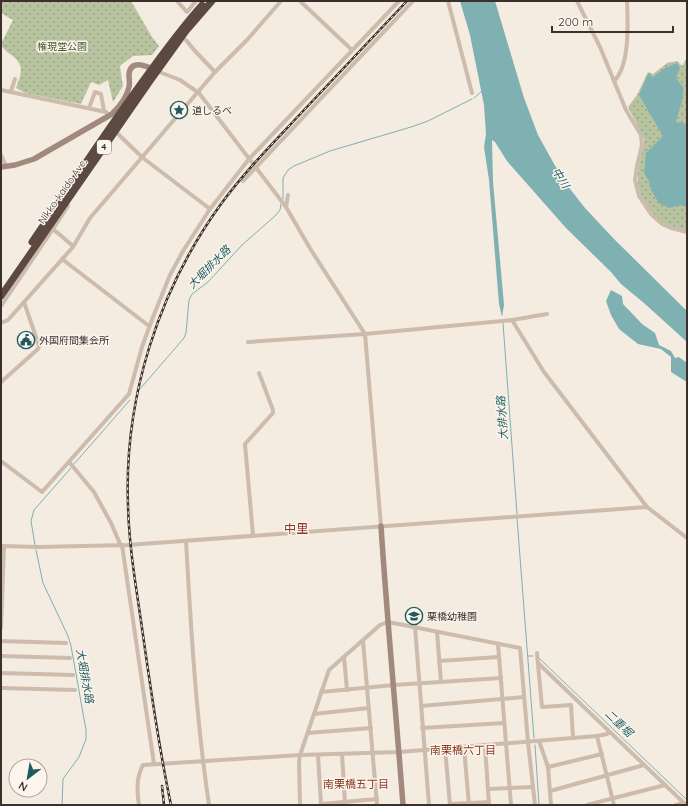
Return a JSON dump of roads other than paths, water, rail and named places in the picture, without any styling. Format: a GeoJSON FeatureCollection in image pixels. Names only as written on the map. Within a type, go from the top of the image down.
{"type":"FeatureCollection","features":[{"type":"Feature","properties":{"kind":"highway","name":"Nikko-kaido Ave."},"geometry":{"type":"LineString","coordinates":[[1,296],[70,196],[184,24],[205,1]]}},
{"type":"Feature","properties":{"kind":"highway","name":"Nikko-kaido Ave."},"geometry":{"type":"LineString","coordinates":[[1,289],[107,131],[154,69],[212,1]]}},
{"type":"Feature","properties":{"kind":"street"},"geometry":{"type":"LineString","coordinates":[[177,1],[187,12],[196,1]]}},
{"type":"Feature","properties":{"kind":"street"},"geometry":{"type":"LineString","coordinates":[[1,323],[8,320],[74,246],[90,218],[143,158],[171,123],[199,93],[215,72],[247,40],[281,1]]}},
{"type":"Feature","properties":{"kind":"street"},"geometry":{"type":"LineString","coordinates":[[300,1],[352,50]]}},
{"type":"Feature","properties":{"kind":"street"},"geometry":{"type":"LineString","coordinates":[[1,461],[42,492],[70,463],[129,394],[149,326],[170,275],[183,251],[210,209],[250,159],[399,1]]}},
{"type":"Feature","properties":{"kind":"street"},"geometry":{"type":"LineString","coordinates":[[243,181],[413,1]]}},
{"type":"Feature","properties":{"kind":"street"},"geometry":{"type":"LineString","coordinates":[[448,1],[472,93]]}},
{"type":"Feature","properties":{"kind":"street"},"geometry":{"type":"LineString","coordinates":[[577,1],[600,47],[626,110],[637,126],[642,140],[635,180],[639,196],[651,214],[662,224],[687,232]]}},
{"type":"Feature","properties":{"kind":"street"},"geometry":{"type":"LineString","coordinates":[[614,81],[620,72],[626,50],[627,1]]}},
{"type":"Feature","properties":{"kind":"street"},"geometry":{"type":"LineString","coordinates":[[186,40],[194,51],[215,72]]}},
{"type":"Feature","properties":{"kind":"street"},"geometry":{"type":"LineString","coordinates":[[1,155],[4,167],[34,159],[109,116],[119,107],[129,89],[130,72],[132,68],[138,64],[180,80],[199,93],[286,207],[311,250],[365,334],[403,805]]}},
{"type":"Feature","properties":{"kind":"street"},"geometry":{"type":"LineString","coordinates":[[11,92],[15,79]]}},
{"type":"Feature","properties":{"kind":"street"},"geometry":{"type":"LineString","coordinates":[[1,90],[104,111],[108,113],[109,116]]}},
{"type":"Feature","properties":{"kind":"street"},"geometry":{"type":"LineString","coordinates":[[89,108],[95,92],[101,94],[104,111]]}},
{"type":"Feature","properties":{"kind":"street"},"geometry":{"type":"LineString","coordinates":[[101,120],[108,126]]}},
{"type":"Feature","properties":{"kind":"street"},"geometry":{"type":"LineString","coordinates":[[117,133],[143,158],[210,209]]}},
{"type":"Feature","properties":{"kind":"street"},"geometry":{"type":"LineString","coordinates":[[286,207],[288,195]]}},
{"type":"Feature","properties":{"kind":"street"},"geometry":{"type":"LineString","coordinates":[[1,306],[53,230],[72,197],[70,196]]}},
{"type":"Feature","properties":{"kind":"street"},"geometry":{"type":"LineString","coordinates":[[53,230],[74,246]]}},
{"type":"Feature","properties":{"kind":"street"},"geometry":{"type":"LineString","coordinates":[[62,259],[149,326]]}},
{"type":"Feature","properties":{"kind":"street"},"geometry":{"type":"LineString","coordinates":[[1,382],[38,349],[39,346],[24,302]]}},
{"type":"Feature","properties":{"kind":"street"},"geometry":{"type":"LineString","coordinates":[[248,342],[365,334],[510,320],[547,314]]}},
{"type":"Feature","properties":{"kind":"street"},"geometry":{"type":"LineString","coordinates":[[510,320],[549,378],[647,507],[687,538]]}},
{"type":"Feature","properties":{"kind":"street"},"geometry":{"type":"LineString","coordinates":[[253,535],[245,444],[273,410],[260,373]]}},
{"type":"Feature","properties":{"kind":"street"},"geometry":{"type":"LineString","coordinates":[[70,463],[94,492],[121,545],[154,764]]}},
{"type":"Feature","properties":{"kind":"street"},"geometry":{"type":"LineString","coordinates":[[1,628],[2,546],[39,547],[121,545],[647,507]]}},
{"type":"Feature","properties":{"kind":"street"},"geometry":{"type":"LineString","coordinates":[[186,541],[192,636],[203,762],[209,805]]}},
{"type":"Feature","properties":{"kind":"street"},"geometry":{"type":"LineString","coordinates":[[300,805],[300,755],[329,670],[380,626],[388,622],[520,648],[535,805]]}},
{"type":"Feature","properties":{"kind":"street"},"geometry":{"type":"LineString","coordinates":[[415,628],[429,805]]}},
{"type":"Feature","properties":{"kind":"street"},"geometry":{"type":"LineString","coordinates":[[437,632],[441,682]]}},
{"type":"Feature","properties":{"kind":"street"},"geometry":{"type":"LineString","coordinates":[[1,641],[66,643]]}},
{"type":"Feature","properties":{"kind":"street"},"geometry":{"type":"LineString","coordinates":[[363,641],[377,805]]}},
{"type":"Feature","properties":{"kind":"street"},"geometry":{"type":"LineString","coordinates":[[498,644],[511,805]]}},
{"type":"Feature","properties":{"kind":"street"},"geometry":{"type":"LineString","coordinates":[[537,653],[542,707],[571,705],[573,738]]}},
{"type":"Feature","properties":{"kind":"street"},"geometry":{"type":"LineString","coordinates":[[1,656],[70,658]]}},
{"type":"Feature","properties":{"kind":"street"},"geometry":{"type":"LineString","coordinates":[[344,657],[347,690]]}},
{"type":"Feature","properties":{"kind":"street"},"geometry":{"type":"LineString","coordinates":[[439,661],[499,657]]}},
{"type":"Feature","properties":{"kind":"street"},"geometry":{"type":"LineString","coordinates":[[538,663],[685,804]]}},
{"type":"Feature","properties":{"kind":"street"},"geometry":{"type":"LineString","coordinates":[[1,673],[73,674]]}},
{"type":"Feature","properties":{"kind":"street"},"geometry":{"type":"LineString","coordinates":[[321,692],[419,683],[501,678]]}},
{"type":"Feature","properties":{"kind":"street"},"geometry":{"type":"LineString","coordinates":[[1,688],[75,690]]}},
{"type":"Feature","properties":{"kind":"street"},"geometry":{"type":"LineString","coordinates":[[421,706],[524,697]]}},
{"type":"Feature","properties":{"kind":"street"},"geometry":{"type":"LineString","coordinates":[[314,714],[369,708]]}},
{"type":"Feature","properties":{"kind":"street"},"geometry":{"type":"LineString","coordinates":[[422,728],[504,723]]}},
{"type":"Feature","properties":{"kind":"street"},"geometry":{"type":"LineString","coordinates":[[308,733],[371,728]]}},
{"type":"Feature","properties":{"kind":"street"},"geometry":{"type":"LineString","coordinates":[[139,805],[137,785],[140,772],[143,766],[154,764],[300,755],[399,752],[464,748],[597,736],[607,734],[609,732]]}},
{"type":"Feature","properties":{"kind":"street"},"geometry":{"type":"LineString","coordinates":[[597,736],[614,805]]}},
{"type":"Feature","properties":{"kind":"street"},"geometry":{"type":"LineString","coordinates":[[539,741],[548,767],[551,805]]}},
{"type":"Feature","properties":{"kind":"street"},"geometry":{"type":"LineString","coordinates":[[445,748],[450,805],[489,803],[485,746]]}},
{"type":"Feature","properties":{"kind":"street"},"geometry":{"type":"LineString","coordinates":[[464,748],[469,804]]}},
{"type":"Feature","properties":{"kind":"street"},"geometry":{"type":"LineString","coordinates":[[342,754],[345,803]]}},
{"type":"Feature","properties":{"kind":"street"},"geometry":{"type":"LineString","coordinates":[[548,767],[602,754]]}},
{"type":"Feature","properties":{"kind":"street"},"geometry":{"type":"LineString","coordinates":[[318,755],[321,805],[377,799]]}},
{"type":"Feature","properties":{"kind":"street"},"geometry":{"type":"LineString","coordinates":[[550,791],[644,765]]}},
{"type":"Feature","properties":{"kind":"street"},"geometry":{"type":"LineString","coordinates":[[587,805],[665,785]]}},
{"type":"Feature","properties":{"kind":"street"},"geometry":{"type":"LineString","coordinates":[[488,789],[533,787]]}},
{"type":"Feature","properties":{"kind":"street"},"geometry":{"type":"LineString","coordinates":[[676,805],[685,804]]}},
{"type":"Feature","properties":{"kind":"water","name":"中川"},"geometry":{"type":"Polygon","coordinates":[[[460,1],[495,1],[524,98],[538,135],[563,180],[585,208],[614,239],[687,311],[687,342],[621,284],[611,272],[566,228],[507,161],[495,142],[492,140],[493,182],[504,305],[502,317],[499,304],[489,180],[484,147],[486,134],[484,105],[470,35],[460,1]]]}},
{"type":"Feature","properties":{"kind":"water"},"geometry":{"type":"Polygon","coordinates":[[[677,63],[680,68],[676,78],[683,91],[676,122],[687,124],[687,207],[679,205],[669,208],[659,203],[651,190],[649,181],[644,173],[646,153],[663,136],[639,95],[648,74],[653,77],[665,68],[677,63]]]}},
{"type":"Feature","properties":{"kind":"water"},"geometry":{"type":"Polygon","coordinates":[[[611,290],[622,296],[623,304],[642,324],[655,333],[659,345],[671,351],[675,358],[679,357],[687,363],[687,382],[671,372],[671,357],[661,349],[638,344],[619,329],[611,315],[606,301],[611,290]]]}},
{"type":"Feature","properties":{"kind":"waterway","name":"大堀排水路"},"geometry":{"type":"LineString","coordinates":[[474,98],[482,91]]}},
{"type":"Feature","properties":{"kind":"waterway","name":"大堀排水路"},"geometry":{"type":"LineString","coordinates":[[283,199],[283,178],[288,170],[294,166],[330,151],[428,121],[472,99]]}},
{"type":"Feature","properties":{"kind":"waterway","name":"大堀排水路"},"geometry":{"type":"LineString","coordinates":[[140,389],[184,338],[186,333],[189,300],[192,294],[208,282],[242,245],[275,216],[280,210],[281,204]]}},
{"type":"Feature","properties":{"kind":"waterway","name":"大排水路"},"geometry":{"type":"LineString","coordinates":[[503,323],[517,514]]}},
{"type":"Feature","properties":{"kind":"waterway","name":"大堀排水路"},"geometry":{"type":"LineString","coordinates":[[74,464],[130,400]]}},
{"type":"Feature","properties":{"kind":"waterway","name":"大堀排水路"},"geometry":{"type":"LineString","coordinates":[[35,545],[31,521],[34,510],[71,468]]}},
{"type":"Feature","properties":{"kind":"waterway","name":"大排水路"},"geometry":{"type":"LineString","coordinates":[[517,518],[534,738]]}},
{"type":"Feature","properties":{"kind":"waterway","name":"大堀排水路"},"geometry":{"type":"LineString","coordinates":[[36,550],[43,583],[68,636],[71,646],[86,730],[86,739],[79,757],[63,779],[62,805]]}},
{"type":"Feature","properties":{"kind":"waterway","name":"二重堀"},"geometry":{"type":"LineString","coordinates":[[528,656],[533,656]]}},
{"type":"Feature","properties":{"kind":"waterway","name":"二重堀"},"geometry":{"type":"LineString","coordinates":[[540,659],[687,800]]}},
{"type":"Feature","properties":{"kind":"waterway"},"geometry":{"type":"LineString","coordinates":[[535,745],[539,805]]}},
{"type":"Feature","properties":{"kind":"railway"},"geometry":{"type":"LineString","coordinates":[[171,805],[152,699],[130,538],[128,505],[128,465],[132,425],[139,386],[149,347],[163,309],[179,273],[221,204],[262,155],[407,1]]}},
{"type":"Feature","properties":{"kind":"railway"},"geometry":{"type":"LineString","coordinates":[[162,786],[164,805]]}},
{"type":"Feature","properties":{"kind":"place","name":"道しるべ"},"geometry":{"type":"Point","coordinates":[179,110]}},
{"type":"Feature","properties":{"kind":"place","name":"外国府間集会所"},"geometry":{"type":"Point","coordinates":[26,340]}},
{"type":"Feature","properties":{"kind":"place","name":"栗橋幼稚園"},"geometry":{"type":"Point","coordinates":[414,616]}},
{"type":"Feature","properties":{"kind":"district","name":"中里"},"geometry":{"type":"Point","coordinates":[296,529]}},
{"type":"Feature","properties":{"kind":"district","name":"南栗橋六丁目"},"geometry":{"type":"Point","coordinates":[463,750]}},
{"type":"Feature","properties":{"kind":"district","name":"南栗橋五丁目"},"geometry":{"type":"Point","coordinates":[356,784]}},
{"type":"Feature","properties":{"kind":"park label","name":"権現堂公園"},"geometry":{"type":"Point","coordinates":[62,46]}}]}
